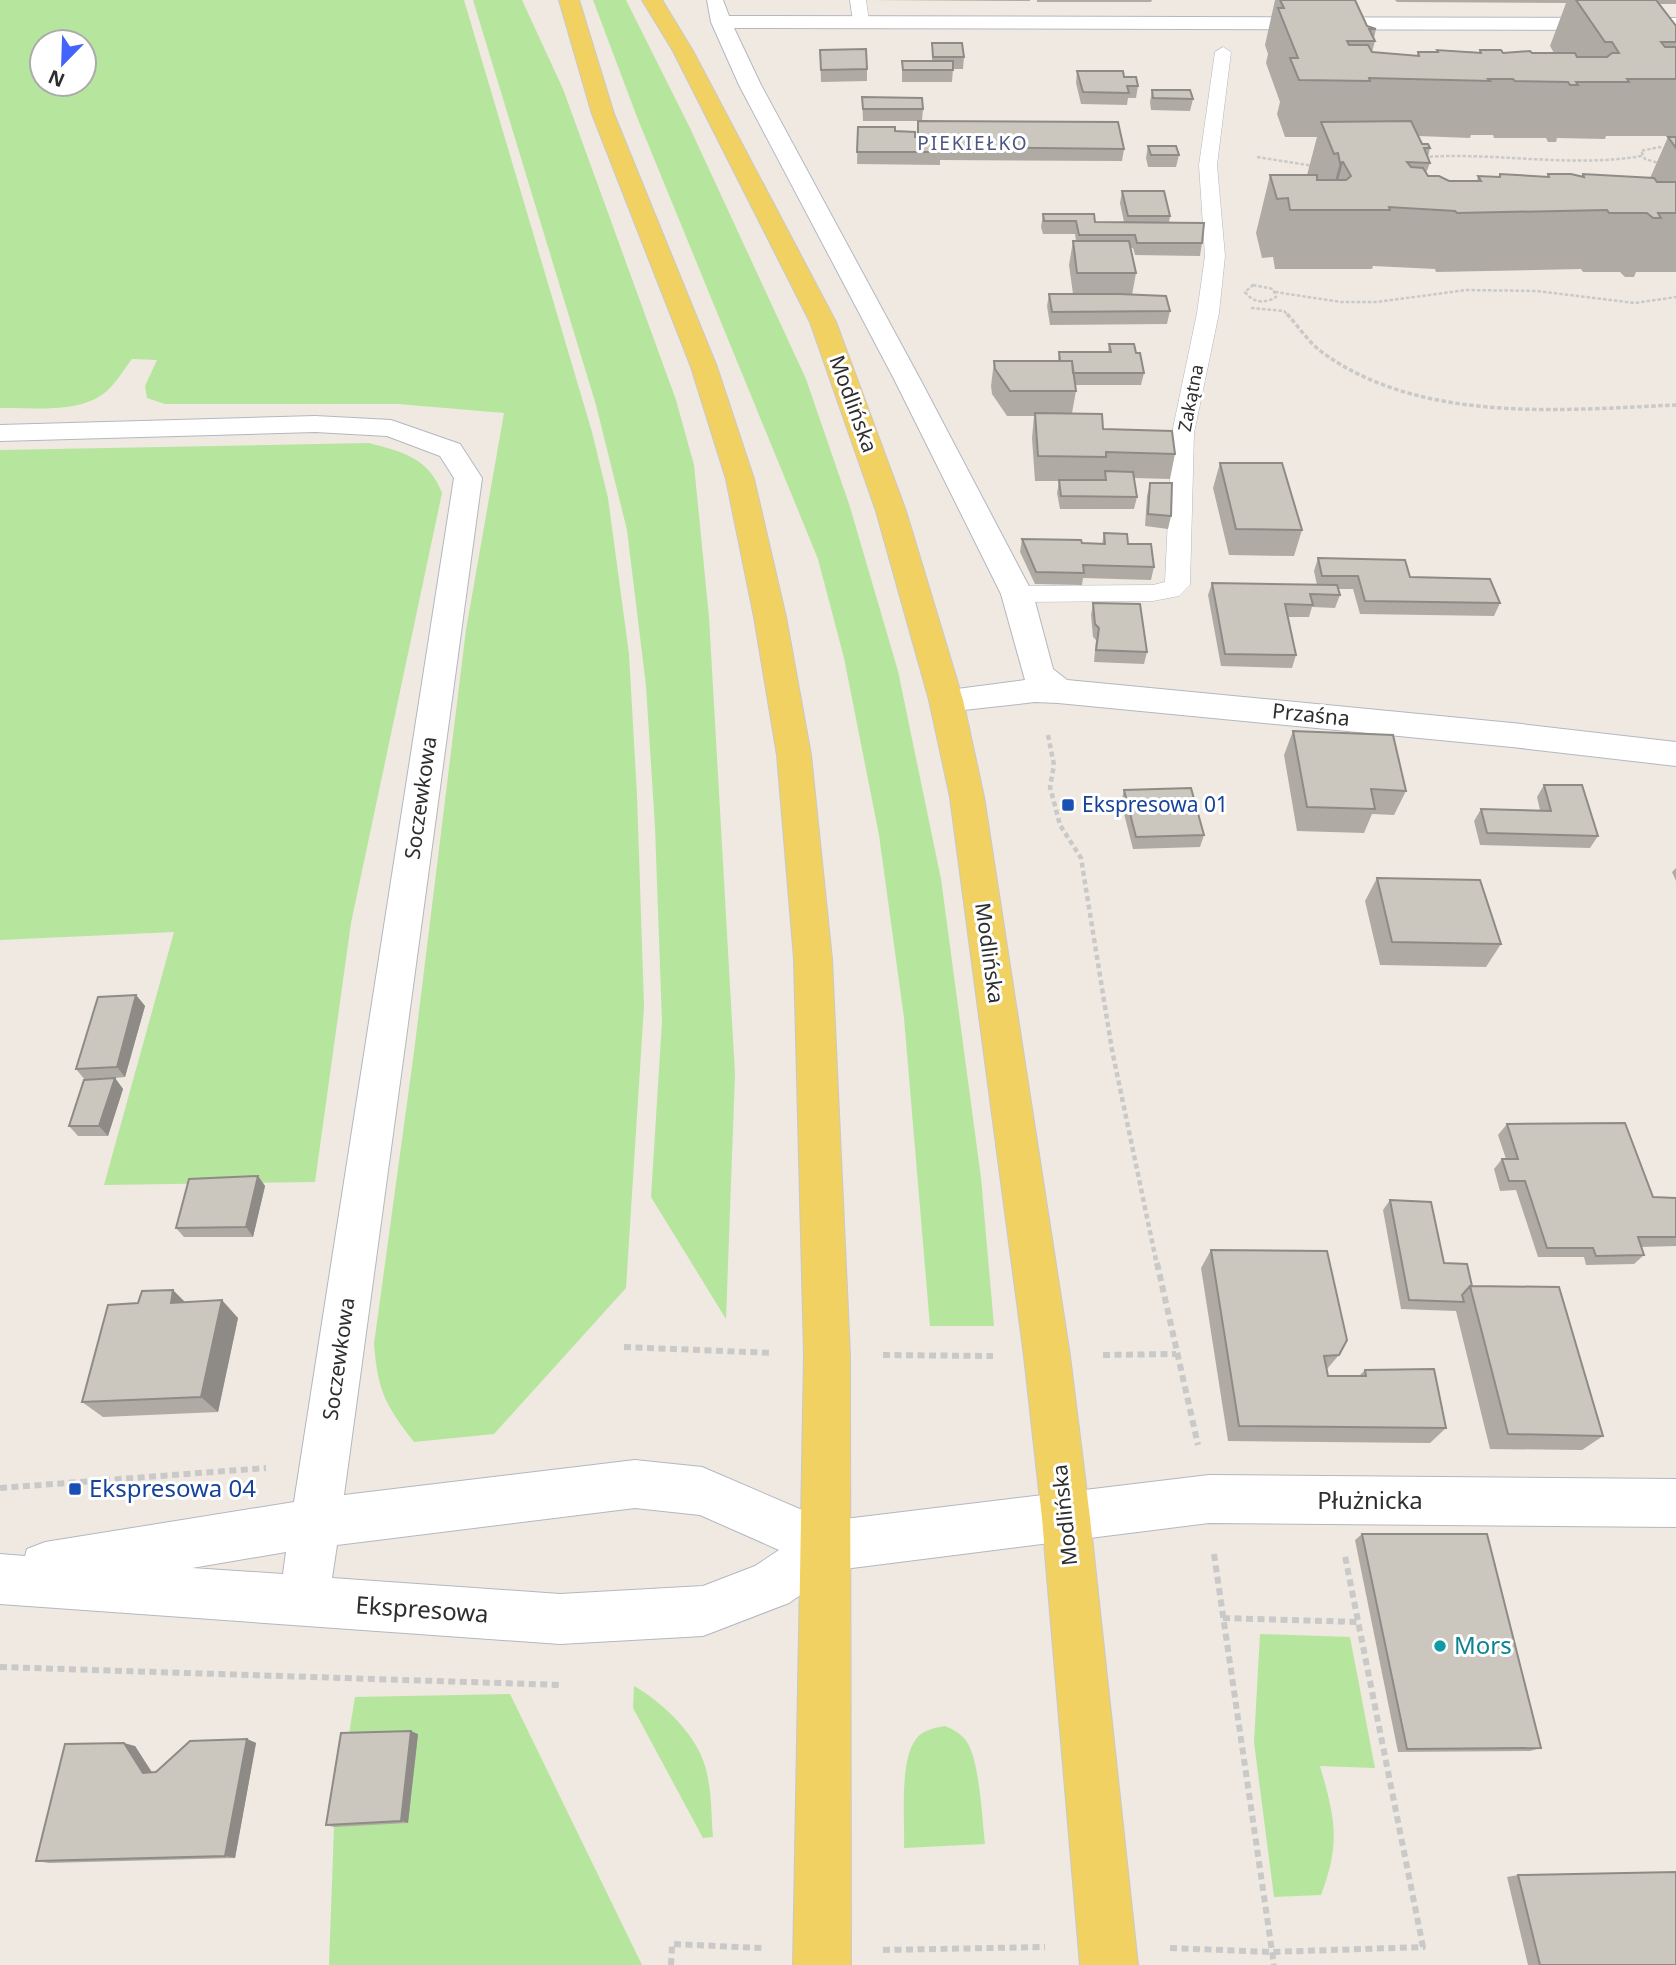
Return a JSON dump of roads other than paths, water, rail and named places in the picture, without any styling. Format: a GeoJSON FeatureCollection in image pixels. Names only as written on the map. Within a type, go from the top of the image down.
{"type":"FeatureCollection","features":[{"type":"Feature","properties":{"kind":"main road"},"geometry":{"type":"LineString","coordinates":[[569,0],[603,114],[704,367],[740,479],[770,617],[794,755],[813,959],[827,1355],[822,1958]]}},
{"type":"Feature","properties":{"kind":"main road","name":"Modlińska"},"geometry":{"type":"LineString","coordinates":[[652,0],[682,51],[823,322],[891,511],[946,700],[967,797],[1047,1356],[1066,1518],[1108,1955]]}},
{"type":"Feature","properties":{"kind":"main road"},"geometry":{"type":"LineString","coordinates":[[668,0],[682,51]]}},
{"type":"Feature","properties":{"kind":"main road"},"geometry":{"type":"LineString","coordinates":[[550,11],[603,114]]}},
{"type":"Feature","properties":{"kind":"street"},"geometry":{"type":"LineString","coordinates":[[1046,690],[1038,674],[1017,594],[901,368],[750,85],[718,11],[861,22],[1676,24]]}},
{"type":"Feature","properties":{"kind":"street","name":"Soczewkowa"},"geometry":{"type":"LineString","coordinates":[[0,433],[315,424],[391,428],[450,450],[468,478],[304,1601]]}},
{"type":"Feature","properties":{"kind":"street","name":"Przaśna"},"geometry":{"type":"LineString","coordinates":[[946,700],[1046,690],[1512,735],[1676,754]]}},
{"type":"Feature","properties":{"kind":"street","name":"Ekspresowa"},"geometry":{"type":"LineString","coordinates":[[0,1577],[316,1524],[635,1484],[702,1491],[827,1546]]}},
{"type":"Feature","properties":{"kind":"street","name":"Płużnicka"},"geometry":{"type":"LineString","coordinates":[[1066,1518],[1209,1499],[1676,1503]]}},
{"type":"Feature","properties":{"kind":"street","name":"Ekspresowa"},"geometry":{"type":"LineString","coordinates":[[0,1577],[560,1619],[703,1611],[771,1585],[827,1546],[1066,1518]]}},
{"type":"Feature","properties":{"kind":"lane"},"geometry":{"type":"LineString","coordinates":[[858,0],[861,22]]}},
{"type":"Feature","properties":{"kind":"lane","name":"Zakątna"},"geometry":{"type":"LineString","coordinates":[[1017,594],[1153,593],[1170,590],[1177,585],[1183,433],[1209,313],[1215,256],[1208,165],[1223,52]]}},
{"type":"Feature","properties":{"kind":"place","name":"Ekspresowa 01"},"geometry":{"type":"Point","coordinates":[1068,805]}},
{"type":"Feature","properties":{"kind":"place","name":"Ekspresowa 04"},"geometry":{"type":"Point","coordinates":[75,1489]}},
{"type":"Feature","properties":{"kind":"place","name":"Mors"},"geometry":{"type":"Point","coordinates":[1440,1646]}},
{"type":"Feature","properties":{"kind":"district","name":"PIEKIEŁKO"},"geometry":{"type":"Point","coordinates":[973,143]}}]}
